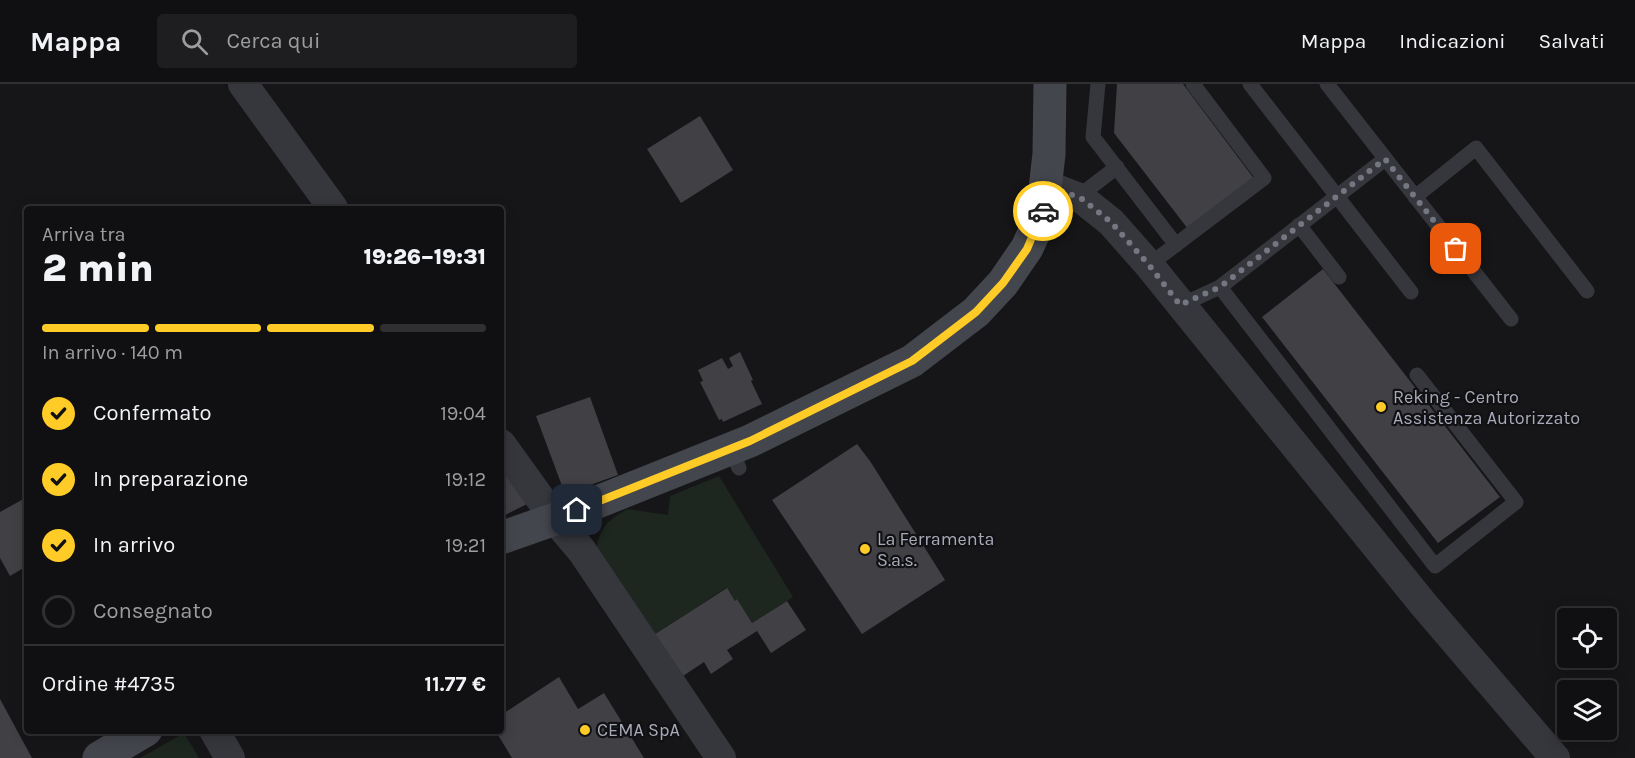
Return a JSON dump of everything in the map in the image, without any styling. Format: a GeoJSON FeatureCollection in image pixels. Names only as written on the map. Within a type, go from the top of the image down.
{"type":"FeatureCollection","features":[{"type":"Feature","properties":{"kind":"street"},"geometry":{"type":"LineString","coordinates":[[243,84],[332,206]]}},
{"type":"Feature","properties":{"kind":"street"},"geometry":{"type":"LineString","coordinates":[[504,537],[735,459],[750,441],[912,361],[976,312],[1003,283],[1027,249],[1042,215],[1046,185],[1050,84]]}},
{"type":"Feature","properties":{"kind":"street"},"geometry":{"type":"LineString","coordinates":[[1046,185],[1082,199],[1111,222],[1149,265],[1424,605],[1555,758]]}},
{"type":"Feature","properties":{"kind":"street"},"geometry":{"type":"LineString","coordinates":[[504,448],[555,519],[582,551],[721,758]]}},
{"type":"Feature","properties":{"kind":"street"},"geometry":{"type":"LineString","coordinates":[[99,758],[139,734]]}},
{"type":"Feature","properties":{"kind":"street"},"geometry":{"type":"LineString","coordinates":[[216,734],[230,758]]}},
{"type":"Feature","properties":{"kind":"lane"},"geometry":{"type":"LineString","coordinates":[[1098,84],[1094,137],[1176,245]]}},
{"type":"Feature","properties":{"kind":"lane"},"geometry":{"type":"LineString","coordinates":[[1149,265],[1264,178],[1193,84]]}},
{"type":"Feature","properties":{"kind":"lane"},"geometry":{"type":"LineString","coordinates":[[1250,84],[1411,292]]}},
{"type":"Feature","properties":{"kind":"lane"},"geometry":{"type":"LineString","coordinates":[[1327,84],[1511,319]]}},
{"type":"Feature","properties":{"kind":"lane"},"geometry":{"type":"LineString","coordinates":[[1415,197],[1476,148],[1587,291]]}},
{"type":"Feature","properties":{"kind":"lane"},"geometry":{"type":"LineString","coordinates":[[1180,305],[1220,287],[1385,159]]}},
{"type":"Feature","properties":{"kind":"lane"},"geometry":{"type":"LineString","coordinates":[[1082,199],[1087,190],[1116,167]]}},
{"type":"Feature","properties":{"kind":"lane"},"geometry":{"type":"LineString","coordinates":[[1299,225],[1339,277]]}},
{"type":"Feature","properties":{"kind":"lane"},"geometry":{"type":"LineString","coordinates":[[1220,287],[1435,566],[1516,502],[1417,375]]}},
{"type":"Feature","properties":{"kind":"shaded area"},"geometry":{"type":"Polygon","coordinates":[[[719,476],[793,597],[752,623],[737,599],[735,601],[726,588],[649,638],[596,555],[601,532],[608,522],[627,509],[668,515],[670,496],[719,476]]]}},
{"type":"Feature","properties":{"kind":"shaded area"},"geometry":{"type":"Polygon","coordinates":[[[185,734],[199,758],[140,758],[185,734]]]}},
{"type":"Feature","properties":{"kind":"building"},"geometry":{"type":"Polygon","coordinates":[[[1117,84],[1183,84],[1255,180],[1188,229],[1114,133],[1117,84]]]}},
{"type":"Feature","properties":{"kind":"building"},"geometry":{"type":"Polygon","coordinates":[[[700,116],[733,170],[681,203],[647,149],[700,116]]]}},
{"type":"Feature","properties":{"kind":"building","name":"Reking - Centro Assistenza Autorizzato"},"geometry":{"type":"Polygon","coordinates":[[[1323,269],[1500,497],[1438,543],[1262,317],[1323,269]]]}},
{"type":"Feature","properties":{"kind":"building"},"geometry":{"type":"Polygon","coordinates":[[[740,352],[762,404],[723,422],[722,419],[719,420],[700,382],[703,381],[698,370],[722,358],[728,369],[733,366],[729,358],[740,352]]]}},
{"type":"Feature","properties":{"kind":"building"},"geometry":{"type":"Polygon","coordinates":[[[590,397],[618,475],[565,494],[536,416],[590,397]]]}},
{"type":"Feature","properties":{"kind":"building","name":"La Ferramenta S.a.s."},"geometry":{"type":"Polygon","coordinates":[[[857,444],[945,580],[862,634],[772,500],[857,444]]]}},
{"type":"Feature","properties":{"kind":"building"},"geometry":{"type":"Polygon","coordinates":[[[504,472],[527,504],[504,516],[504,472]]]}},
{"type":"Feature","properties":{"kind":"building"},"geometry":{"type":"Polygon","coordinates":[[[24,499],[24,568],[10,576],[0,558],[0,512],[24,499]]]}},
{"type":"Feature","properties":{"kind":"building"},"geometry":{"type":"Polygon","coordinates":[[[727,588],[752,623],[787,601],[806,630],[771,653],[757,631],[727,650],[733,659],[711,674],[704,662],[674,682],[649,638],[727,588]]]}},
{"type":"Feature","properties":{"kind":"building","name":"CEMA SpA"},"geometry":{"type":"Polygon","coordinates":[[[559,677],[578,709],[604,693],[644,758],[512,758],[497,734],[504,734],[504,713],[559,677]]]}},
{"type":"Feature","properties":{"kind":"building"},"geometry":{"type":"Polygon","coordinates":[[[0,699],[32,758],[0,758],[0,699]]]}},
{"type":"Feature","properties":{"kind":"way so far"},"geometry":{"type":"LineString","coordinates":[[1043,211],[1046,185],[1082,199],[1111,222],[1180,305],[1220,287],[1385,159],[1456,249]]}},
{"type":"Feature","properties":{"kind":"place","name":"Reking - Centro Assistenza Autorizzato"},"geometry":{"type":"Point","coordinates":[1381,407]}},
{"type":"Feature","properties":{"kind":"place","name":"La Ferramenta S.a.s."},"geometry":{"type":"Point","coordinates":[865,549]}},
{"type":"Feature","properties":{"kind":"place","name":"CEMA SpA"},"geometry":{"type":"Point","coordinates":[585,730]}},
{"type":"Feature","properties":{"kind":"route"},"geometry":{"type":"LineString","coordinates":[[577,510],[750,441],[912,361],[976,312],[1003,283],[1027,249],[1043,211]]}}]}
